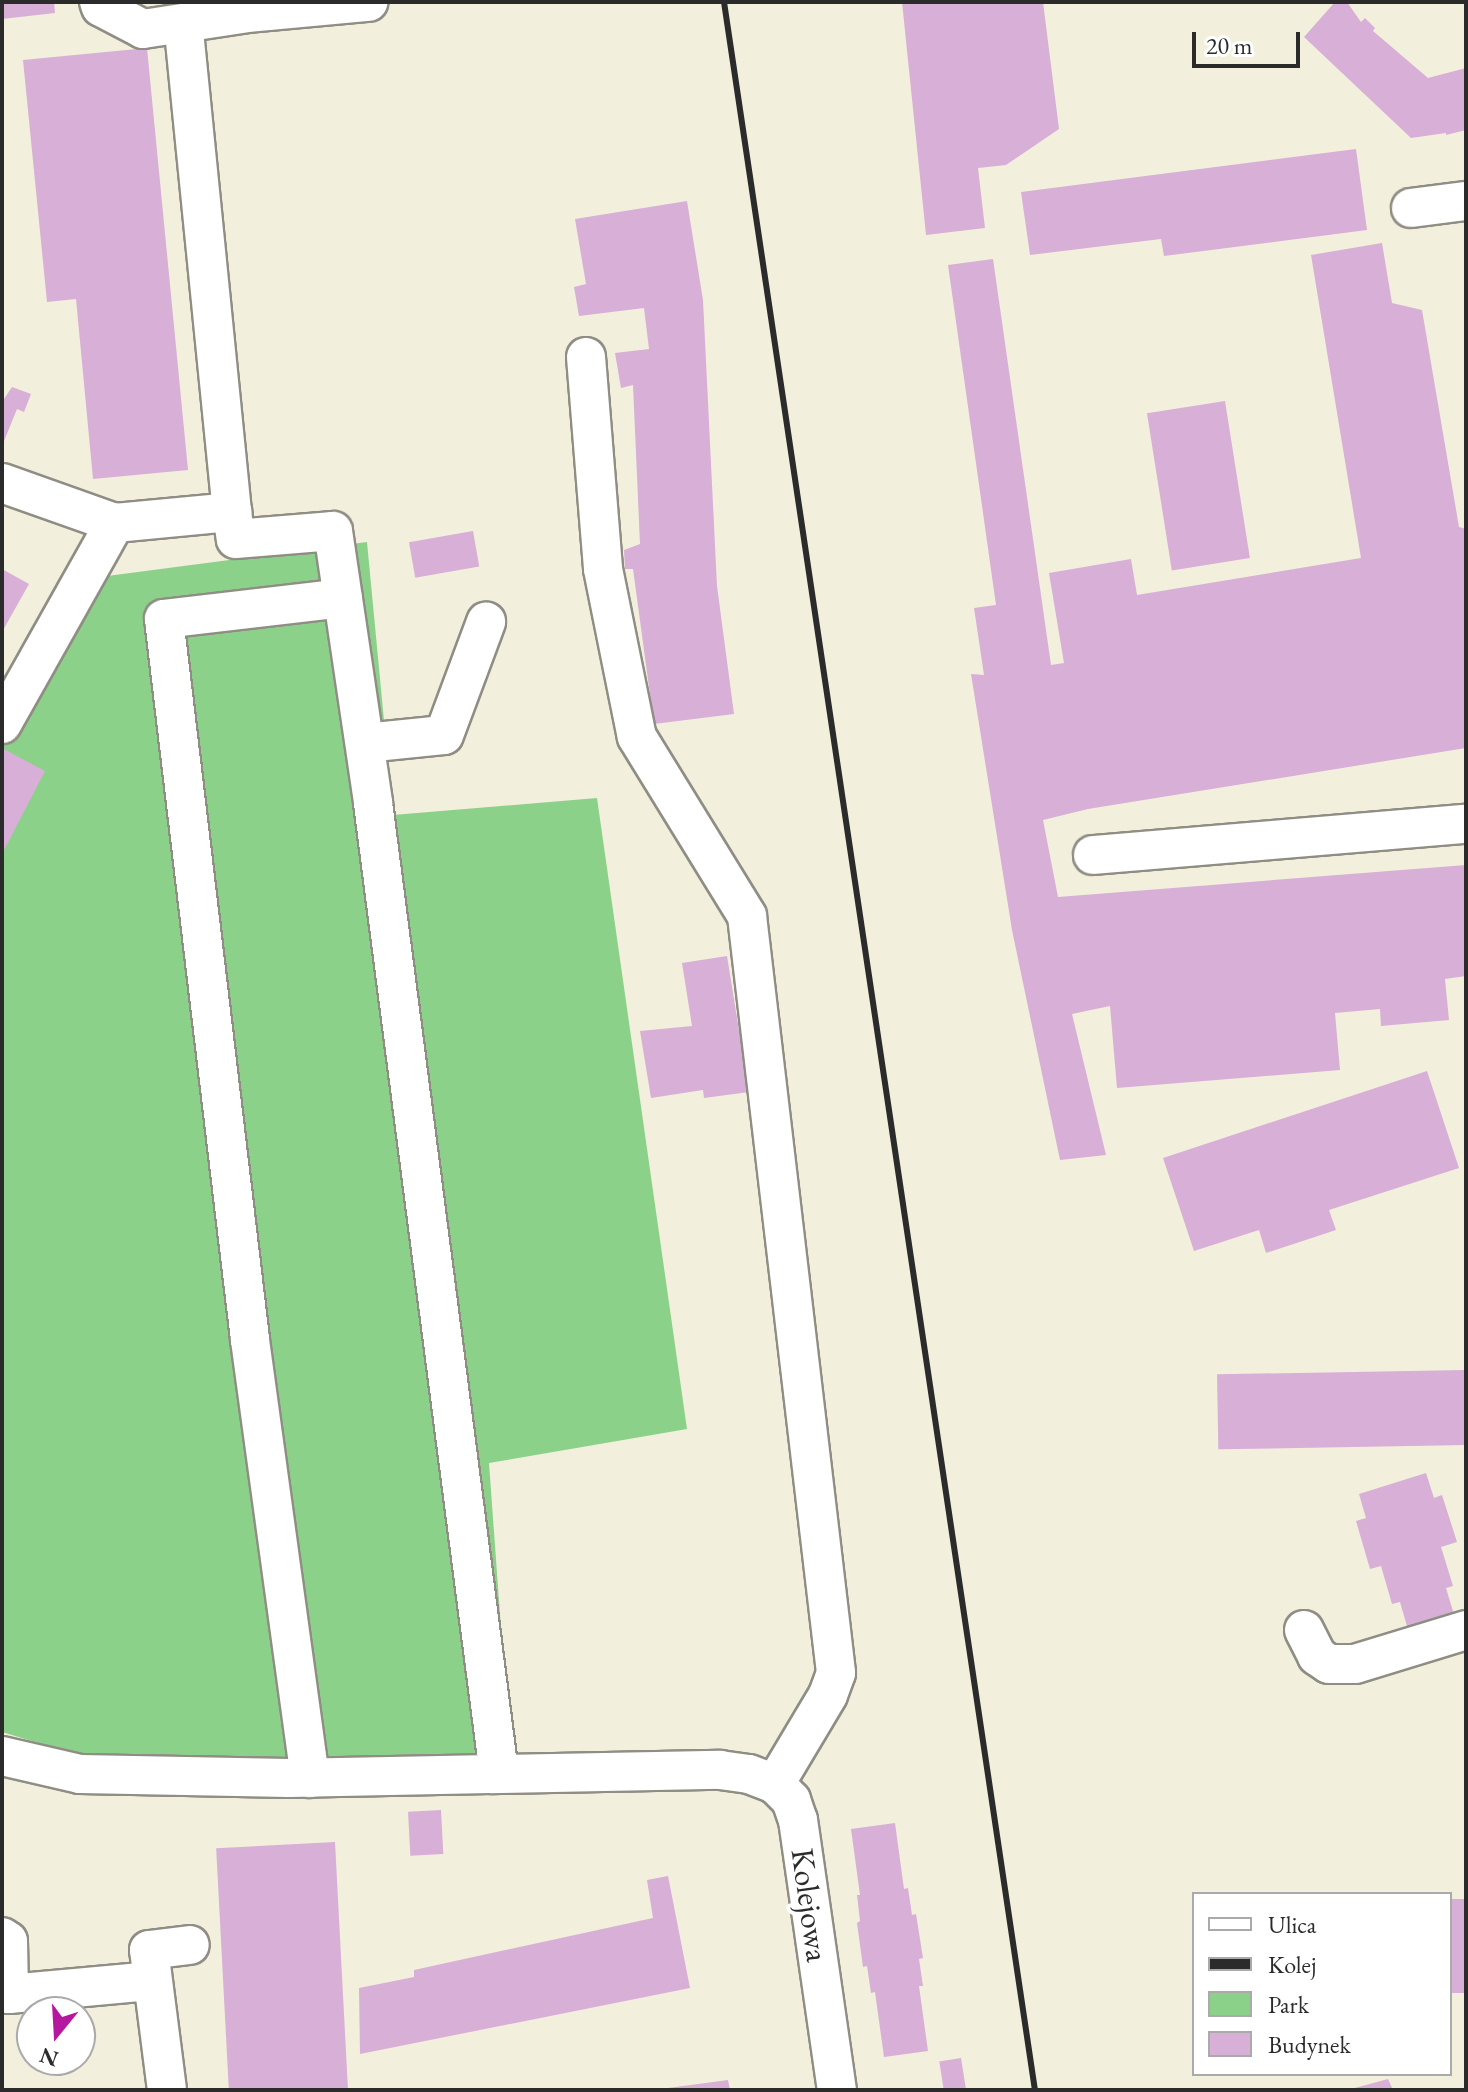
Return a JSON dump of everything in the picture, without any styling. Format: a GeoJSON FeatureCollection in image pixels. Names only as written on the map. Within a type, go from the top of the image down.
{"type":"FeatureCollection","features":[{"type":"Feature","properties":{"kind":"street"},"geometry":{"type":"LineString","coordinates":[[99,2],[101,7],[143,29],[246,8],[369,2]]}},
{"type":"Feature","properties":{"kind":"street"},"geometry":{"type":"LineString","coordinates":[[183,23],[236,539],[333,531],[365,743],[499,1773]]}},
{"type":"Feature","properties":{"kind":"street"},"geometry":{"type":"LineString","coordinates":[[1411,208],[1466,201]]}},
{"type":"Feature","properties":{"kind":"street"},"geometry":{"type":"LineString","coordinates":[[2,1756],[80,1774],[310,1778],[720,1770],[749,1774],[775,1784],[828,1695],[836,1673],[747,916],[637,737],[603,569],[586,357]]}},
{"type":"Feature","properties":{"kind":"street"},"geometry":{"type":"LineString","coordinates":[[2,483],[115,523],[232,512]]}},
{"type":"Feature","properties":{"kind":"street"},"geometry":{"type":"LineString","coordinates":[[2,724],[115,523]]}},
{"type":"Feature","properties":{"kind":"street"},"geometry":{"type":"LineString","coordinates":[[310,1778],[248,1323],[164,619],[343,598]]}},
{"type":"Feature","properties":{"kind":"street"},"geometry":{"type":"LineString","coordinates":[[365,743],[444,735],[486,622]]}},
{"type":"Feature","properties":{"kind":"street"},"geometry":{"type":"LineString","coordinates":[[1093,855],[1466,824]]}},
{"type":"Feature","properties":{"kind":"street"},"geometry":{"type":"LineString","coordinates":[[1304,1630],[1317,1656],[1329,1664],[1355,1664],[1466,1630]]}},
{"type":"Feature","properties":{"kind":"street","name":"Kolejowa"},"geometry":{"type":"LineString","coordinates":[[775,1784],[791,1800],[798,1820],[837,2090]]}},
{"type":"Feature","properties":{"kind":"street"},"geometry":{"type":"LineString","coordinates":[[2,1937],[8,1941],[6,1999],[152,1981]]}},
{"type":"Feature","properties":{"kind":"street"},"geometry":{"type":"LineString","coordinates":[[167,2090],[149,1950],[190,1945]]}},
{"type":"Feature","properties":{"kind":"green space"},"geometry":{"type":"Polygon","coordinates":[[[367,542],[393,815],[597,798],[687,1429],[489,1463],[510,1752],[341,1760],[98,1761],[2,1732],[2,743],[92,578],[367,542]]]}},
{"type":"Feature","properties":{"kind":"building"},"geometry":{"type":"Polygon","coordinates":[[[2,2],[54,2],[55,13],[2,19],[2,2]]]}},
{"type":"Feature","properties":{"kind":"building"},"geometry":{"type":"Polygon","coordinates":[[[902,2],[1043,2],[1059,129],[1006,165],[978,168],[985,228],[926,235],[902,2]]]}},
{"type":"Feature","properties":{"kind":"building"},"geometry":{"type":"Polygon","coordinates":[[[1335,2],[1347,2],[1361,22],[1365,18],[1375,28],[1373,31],[1428,78],[1466,68],[1466,130],[1411,138],[1304,37],[1335,2]]]}},
{"type":"Feature","properties":{"kind":"building"},"geometry":{"type":"Polygon","coordinates":[[[147,48],[188,470],[93,479],[76,299],[47,302],[23,60],[147,48]]]}},
{"type":"Feature","properties":{"kind":"building"},"geometry":{"type":"Polygon","coordinates":[[[1356,149],[1367,230],[1164,256],[1161,239],[1030,255],[1021,192],[1356,149]]]}},
{"type":"Feature","properties":{"kind":"building"},"geometry":{"type":"Polygon","coordinates":[[[687,201],[703,300],[717,586],[734,714],[654,724],[633,569],[625,569],[624,550],[640,544],[633,385],[621,388],[615,353],[649,349],[644,308],[579,316],[574,287],[586,284],[575,219],[687,201]]]}},
{"type":"Feature","properties":{"kind":"building"},"geometry":{"type":"Polygon","coordinates":[[[1382,243],[1392,303],[1422,310],[1459,527],[1466,529],[1466,748],[1088,809],[1043,820],[1058,897],[1466,865],[1466,976],[1445,979],[1449,1020],[1381,1026],[1380,1009],[1335,1013],[1340,1070],[1117,1088],[1110,1006],[1072,1014],[1106,1155],[1060,1160],[1012,930],[971,674],[984,675],[974,608],[996,605],[948,265],[993,259],[1051,665],[1064,663],[1049,573],[1131,559],[1137,595],[1361,558],[1311,255],[1382,243]]]}},
{"type":"Feature","properties":{"kind":"building"},"geometry":{"type":"Polygon","coordinates":[[[12,387],[31,394],[24,412],[17,409],[2,446],[2,402],[12,387]]]}},
{"type":"Feature","properties":{"kind":"building"},"geometry":{"type":"Polygon","coordinates":[[[1225,401],[1250,558],[1172,570],[1147,413],[1225,401]]]}},
{"type":"Feature","properties":{"kind":"building"},"geometry":{"type":"Polygon","coordinates":[[[473,531],[479,566],[415,578],[409,542],[473,531]]]}},
{"type":"Feature","properties":{"kind":"building"},"geometry":{"type":"Polygon","coordinates":[[[2,569],[29,584],[2,632],[2,569]]]}},
{"type":"Feature","properties":{"kind":"building"},"geometry":{"type":"Polygon","coordinates":[[[2,748],[45,771],[2,854],[2,748]]]}},
{"type":"Feature","properties":{"kind":"building"},"geometry":{"type":"Polygon","coordinates":[[[727,956],[749,1092],[704,1098],[703,1090],[651,1098],[640,1031],[692,1026],[682,963],[727,956]]]}},
{"type":"Feature","properties":{"kind":"building"},"geometry":{"type":"Polygon","coordinates":[[[1427,1071],[1459,1168],[1329,1210],[1336,1230],[1266,1253],[1259,1230],[1194,1251],[1163,1158],[1427,1071]]]}},
{"type":"Feature","properties":{"kind":"building"},"geometry":{"type":"Polygon","coordinates":[[[1465,1370],[1466,1445],[1218,1449],[1217,1374],[1465,1370]]]}},
{"type":"Feature","properties":{"kind":"building"},"geometry":{"type":"Polygon","coordinates":[[[1426,1473],[1434,1498],[1442,1495],[1457,1542],[1441,1547],[1453,1586],[1446,1588],[1455,1618],[1409,1633],[1400,1602],[1392,1604],[1381,1566],[1370,1569],[1356,1521],[1366,1518],[1359,1494],[1426,1473]]]}},
{"type":"Feature","properties":{"kind":"building"},"geometry":{"type":"Polygon","coordinates":[[[441,1810],[443,1854],[410,1856],[408,1812],[441,1810]]]}},
{"type":"Feature","properties":{"kind":"building"},"geometry":{"type":"Polygon","coordinates":[[[895,1823],[904,1889],[908,1888],[912,1915],[916,1914],[923,1958],[919,1959],[923,1986],[919,1986],[928,2051],[884,2057],[875,1992],[871,1993],[867,1966],[863,1967],[857,1923],[860,1921],[857,1895],[860,1895],[851,1829],[895,1823]]]}},
{"type":"Feature","properties":{"kind":"building"},"geometry":{"type":"Polygon","coordinates":[[[335,1842],[348,2090],[229,2090],[216,1848],[335,1842]]]}},
{"type":"Feature","properties":{"kind":"building"},"geometry":{"type":"Polygon","coordinates":[[[668,1876],[690,1988],[360,2054],[359,1988],[414,1977],[414,1970],[653,1918],[647,1880],[668,1876]]]}},
{"type":"Feature","properties":{"kind":"building"},"geometry":{"type":"Polygon","coordinates":[[[1452,1899],[1466,1899],[1466,1993],[1452,1993],[1452,1899]]]}},
{"type":"Feature","properties":{"kind":"building"},"geometry":{"type":"Polygon","coordinates":[[[961,2058],[966,2090],[944,2090],[939,2061],[961,2058]]]}},
{"type":"Feature","properties":{"kind":"building"},"geometry":{"type":"Polygon","coordinates":[[[1388,2079],[1393,2090],[1351,2090],[1351,2089],[1388,2079]]]}},
{"type":"Feature","properties":{"kind":"building"},"geometry":{"type":"Polygon","coordinates":[[[728,2080],[730,2090],[668,2090],[668,2088],[728,2080]]]}},
{"type":"Feature","properties":{"kind":"railway"},"geometry":{"type":"LineString","coordinates":[[724,2],[1035,2090]]}}]}
